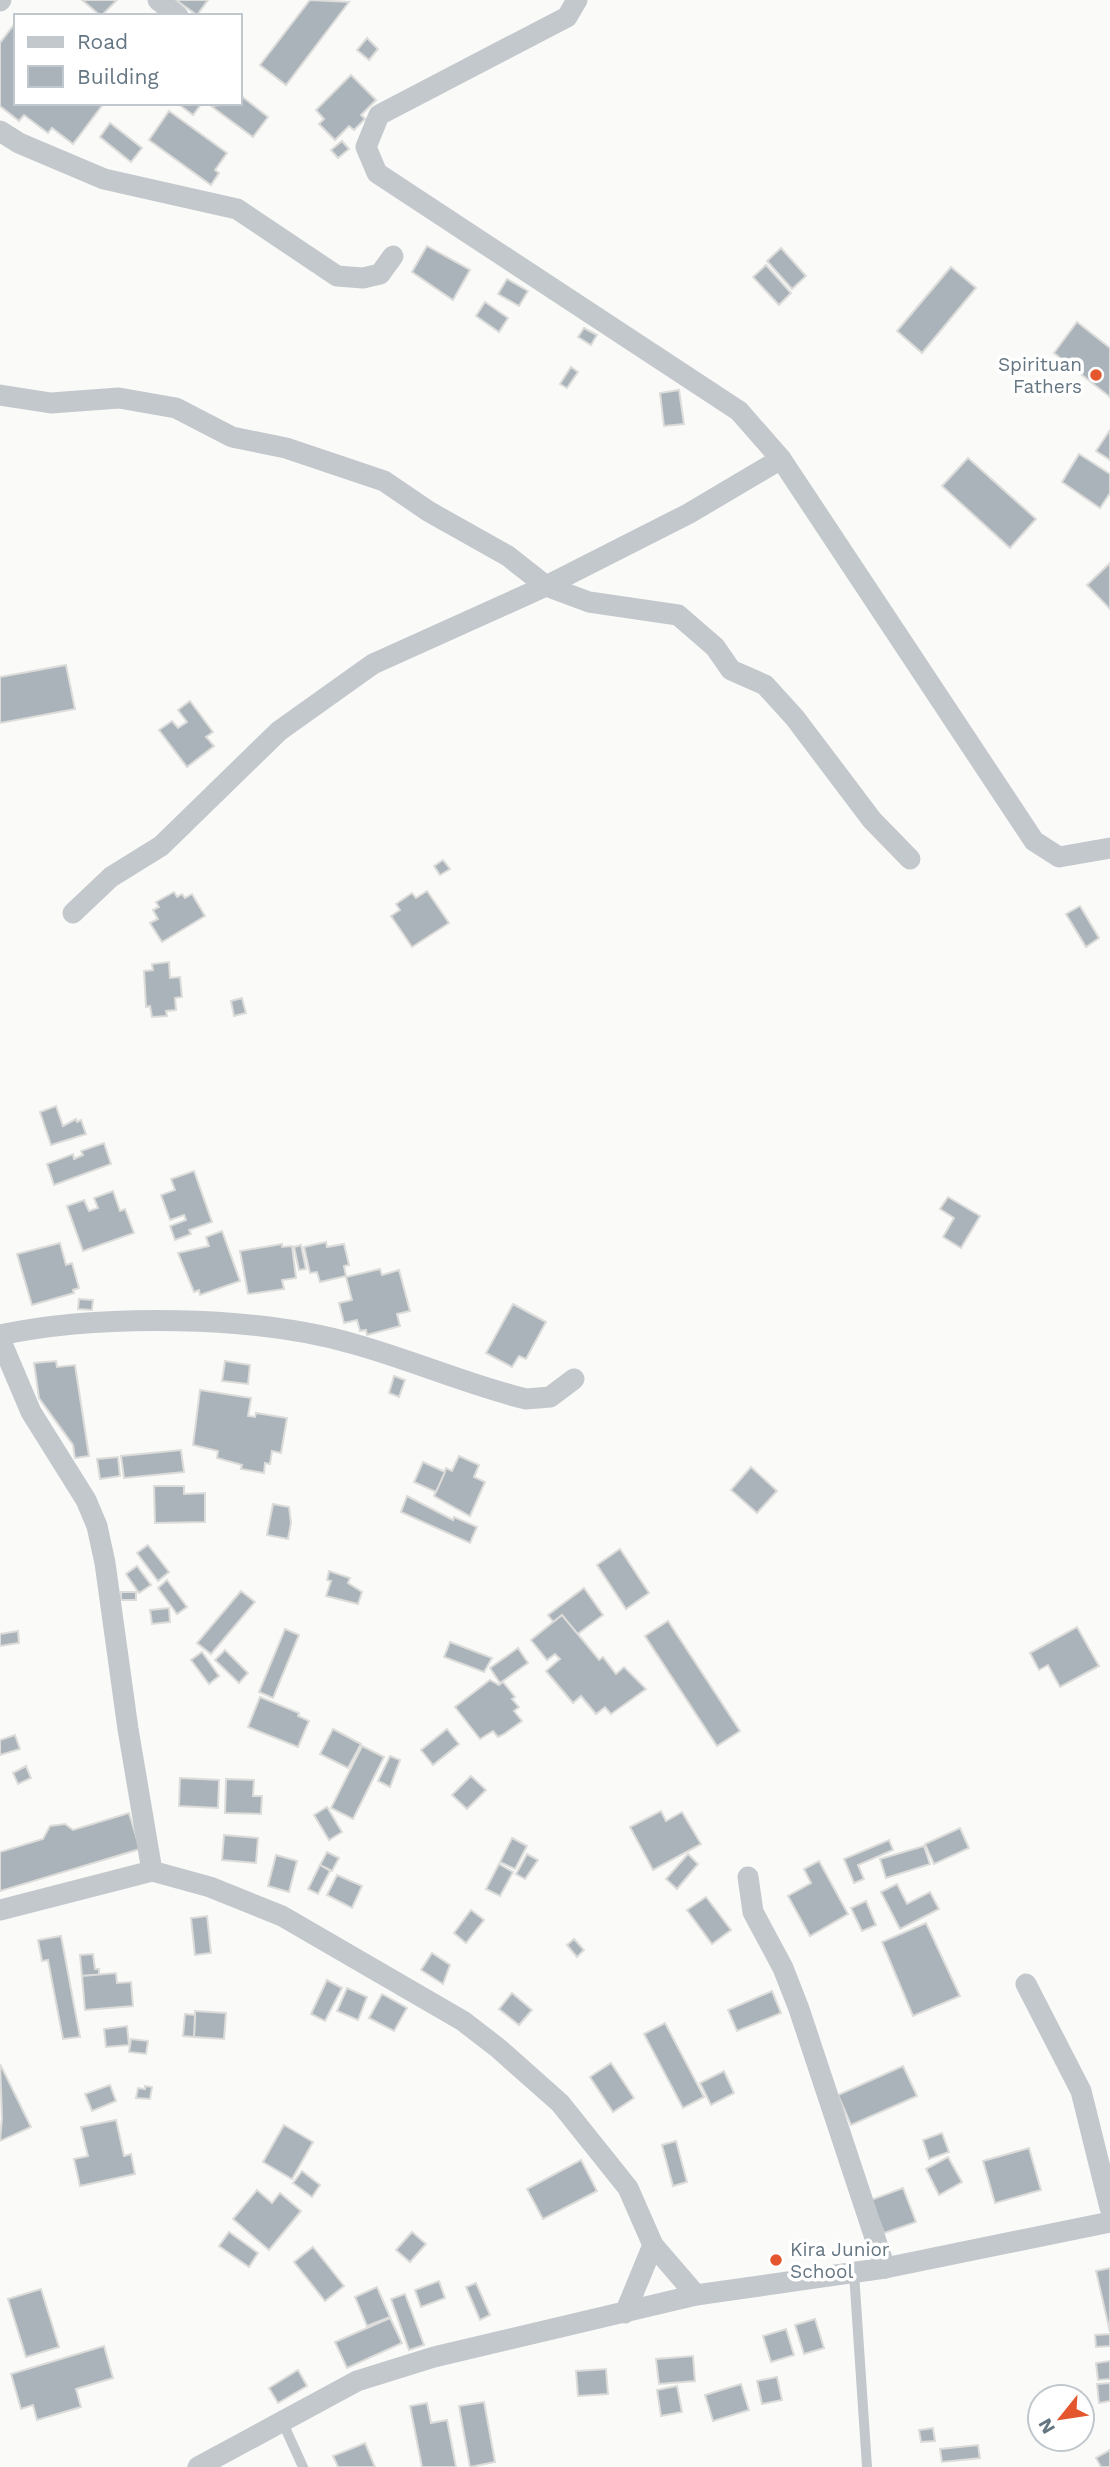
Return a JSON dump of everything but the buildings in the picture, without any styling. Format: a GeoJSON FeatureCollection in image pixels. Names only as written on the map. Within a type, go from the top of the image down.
{"type":"FeatureCollection","features":[{"type":"Feature","properties":{"kind":"street"},"geometry":{"type":"LineString","coordinates":[[158,0],[176,14]]}},
{"type":"Feature","properties":{"kind":"street"},"geometry":{"type":"LineString","coordinates":[[577,0],[567,17],[379,115],[366,147],[377,173],[739,411],[781,459],[1034,841],[1059,857],[1110,848]]}},
{"type":"Feature","properties":{"kind":"street"},"geometry":{"type":"LineString","coordinates":[[0,131],[19,143],[104,179],[237,209],[337,275],[363,278],[380,274],[393,256]]}},
{"type":"Feature","properties":{"kind":"street"},"geometry":{"type":"LineString","coordinates":[[0,395],[51,403],[119,398],[176,408],[232,437],[286,448],[384,481],[428,511],[508,556],[546,586],[589,602],[678,615],[715,647],[731,670],[765,685],[795,718],[872,820],[910,859]]}},
{"type":"Feature","properties":{"kind":"street"},"geometry":{"type":"LineString","coordinates":[[73,913],[111,877],[161,846],[279,731],[373,664],[546,586],[688,514],[781,459]]}},
{"type":"Feature","properties":{"kind":"street"},"geometry":{"type":"LineString","coordinates":[[152,1871],[128,1729],[104,1555],[97,1526],[86,1500],[31,1412],[0,1337],[71,1322],[224,1324],[286,1330],[352,1343],[526,1399],[550,1397],[573,1379]]}},
{"type":"Feature","properties":{"kind":"street"},"geometry":{"type":"LineString","coordinates":[[0,1910],[152,1871],[210,1887],[282,1916],[463,2021],[560,2103],[628,2188],[653,2245],[696,2295]]}},
{"type":"Feature","properties":{"kind":"street"},"geometry":{"type":"LineString","coordinates":[[748,1877],[753,1912],[783,1968],[799,2009],[885,2268]]}},
{"type":"Feature","properties":{"kind":"street"},"geometry":{"type":"LineString","coordinates":[[1026,1984],[1081,2091],[1110,2208]]}},
{"type":"Feature","properties":{"kind":"street"},"geometry":{"type":"LineString","coordinates":[[198,2467],[346,2386],[393,2367],[696,2295],[885,2268],[1110,2222]]}},
{"type":"Feature","properties":{"kind":"street"},"geometry":{"type":"LineString","coordinates":[[625,2313],[653,2245]]}},
{"type":"Feature","properties":{"kind":"lane"},"geometry":{"type":"LineString","coordinates":[[854,2273],[867,2467]]}},
{"type":"Feature","properties":{"kind":"lane"},"geometry":{"type":"LineString","coordinates":[[282,2421],[303,2467]]}},
{"type":"Feature","properties":{"kind":"place","name":"Spirituan Fathers"},"geometry":{"type":"Point","coordinates":[1096,375]}},
{"type":"Feature","properties":{"kind":"place","name":"Kira Junior School"},"geometry":{"type":"Point","coordinates":[776,2260]}}]}
